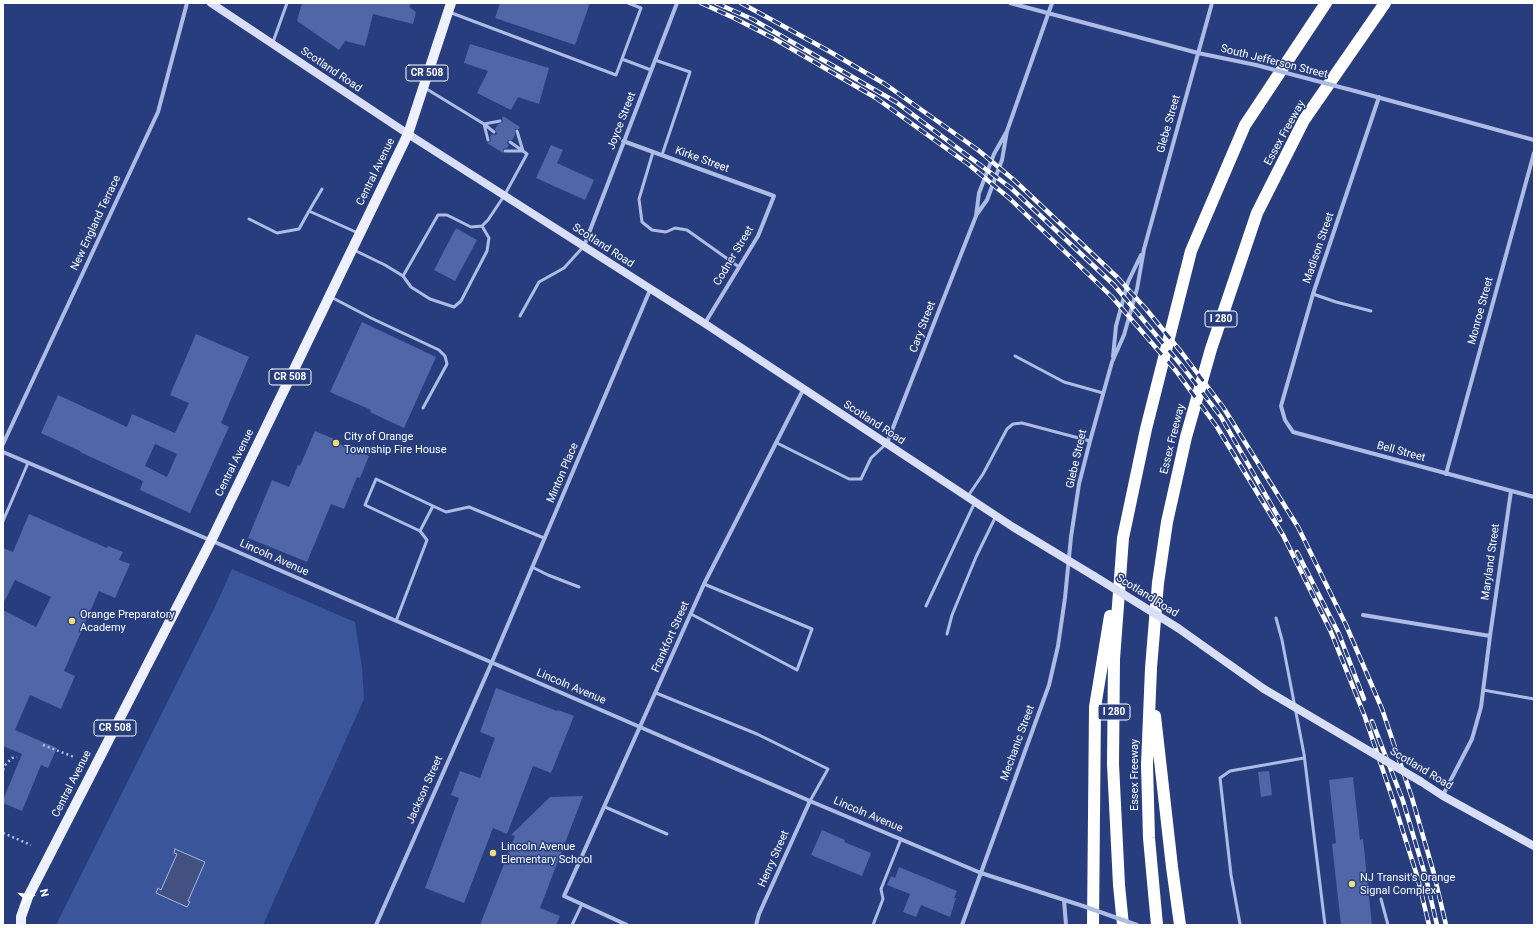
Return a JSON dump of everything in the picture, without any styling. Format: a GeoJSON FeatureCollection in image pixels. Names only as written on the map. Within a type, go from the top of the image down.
{"type":"FeatureCollection","features":[{"type":"Feature","properties":{"kind":"highway","name":"Essex Freeway"},"geometry":{"type":"LineString","coordinates":[[1123,925],[1119,885],[1113,764],[1114,658],[1124,538],[1146,429],[1191,251],[1245,126],[1326,3]]}},
{"type":"Feature","properties":{"kind":"highway","name":"Essex Freeway"},"geometry":{"type":"LineString","coordinates":[[1157,925],[1149,838],[1147,765],[1150,668],[1158,582],[1167,522],[1186,437],[1211,349],[1257,213],[1304,120],[1385,3]]}},
{"type":"Feature","properties":{"kind":"highway"},"geometry":{"type":"LineString","coordinates":[[1093,925],[1095,707],[1124,538]]}},
{"type":"Feature","properties":{"kind":"highway"},"geometry":{"type":"LineString","coordinates":[[1150,668],[1160,768],[1180,925]]}},
{"type":"Feature","properties":{"kind":"main road","name":"Scotland Road"},"geometry":{"type":"LineString","coordinates":[[211,3],[408,134],[584,246],[650,290],[704,323],[803,390],[996,516],[1178,628],[1264,688],[1420,781],[1442,796],[1534,846]]}},
{"type":"Feature","properties":{"kind":"main road","name":"Central Avenue"},"geometry":{"type":"LineString","coordinates":[[21,921],[28,897],[211,541],[408,134],[449,7]]}},
{"type":"Feature","properties":{"kind":"main road"},"geometry":{"type":"LineString","coordinates":[[13,925],[21,921]]}},
{"type":"Feature","properties":{"kind":"street","name":"New England Terrace"},"geometry":{"type":"LineString","coordinates":[[3,444],[158,112],[188,3]]}},
{"type":"Feature","properties":{"kind":"street","name":"Joyce Street"},"geometry":{"type":"LineString","coordinates":[[584,246],[677,3]]}},
{"type":"Feature","properties":{"kind":"street","name":"South Jefferson Street"},"geometry":{"type":"LineString","coordinates":[[1010,3],[1198,53],[1256,65],[1379,97],[1534,140]]}},
{"type":"Feature","properties":{"kind":"street","name":"Cary Street"},"geometry":{"type":"LineString","coordinates":[[886,444],[976,216],[987,200],[1002,160],[1008,131],[1052,3]]}},
{"type":"Feature","properties":{"kind":"street","name":"Glebe Street"},"geometry":{"type":"LineString","coordinates":[[1068,561],[1079,484],[1090,441],[1112,362],[1124,335],[1132,309],[1144,249],[1212,3]]}},
{"type":"Feature","properties":{"kind":"street","name":"Madison Street"},"geometry":{"type":"LineString","coordinates":[[1281,406],[1313,294],[1379,97]]}},
{"type":"Feature","properties":{"kind":"street","name":"Cary Street"},"geometry":{"type":"LineString","coordinates":[[976,216],[979,193],[994,154],[1008,131]]}},
{"type":"Feature","properties":{"kind":"street","name":"Kirke Street"},"geometry":{"type":"LineString","coordinates":[[624,142],[774,196]]}},
{"type":"Feature","properties":{"kind":"street","name":"Monroe Street"},"geometry":{"type":"LineString","coordinates":[[1446,474],[1534,153]]}},
{"type":"Feature","properties":{"kind":"street","name":"Codner Street"},"geometry":{"type":"LineString","coordinates":[[704,323],[758,236],[774,196]]}},
{"type":"Feature","properties":{"kind":"street","name":"Glebe Street"},"geometry":{"type":"LineString","coordinates":[[1112,362],[1116,326],[1126,290],[1144,249]]}},
{"type":"Feature","properties":{"kind":"street","name":"Minton Place"},"geometry":{"type":"LineString","coordinates":[[492,662],[650,290]]}},
{"type":"Feature","properties":{"kind":"street","name":"Frankfort Street"},"geometry":{"type":"LineString","coordinates":[[582,904],[564,896],[704,584],[803,390]]}},
{"type":"Feature","properties":{"kind":"street","name":"Bell Street"},"geometry":{"type":"LineString","coordinates":[[1281,406],[1284,420],[1293,432],[1534,498]]}},
{"type":"Feature","properties":{"kind":"street","name":"Lincoln Avenue"},"geometry":{"type":"LineString","coordinates":[[3,452],[492,662],[810,801],[981,873],[1137,925]]}},
{"type":"Feature","properties":{"kind":"street","name":"Maryland Street"},"geometry":{"type":"LineString","coordinates":[[1442,796],[1472,739],[1481,707],[1511,491]]}},
{"type":"Feature","properties":{"kind":"street","name":"Mechanic Street"},"geometry":{"type":"LineString","coordinates":[[962,925],[1049,685],[1059,639],[1065,598],[1068,561]]}},
{"type":"Feature","properties":{"kind":"street"},"geometry":{"type":"LineString","coordinates":[[1363,615],[1490,636]]}},
{"type":"Feature","properties":{"kind":"street","name":"Jackson Street"},"geometry":{"type":"LineString","coordinates":[[376,925],[492,662]]}},
{"type":"Feature","properties":{"kind":"street","name":"Henry Street"},"geometry":{"type":"LineString","coordinates":[[756,925],[759,914],[810,801]]}},
{"type":"Feature","properties":{"kind":"street"},"geometry":{"type":"LineString","coordinates":[[1064,900],[1066,925]]}},
{"type":"Feature","properties":{"kind":"street"},"geometry":{"type":"LineString","coordinates":[[582,904],[626,925]]}},
{"type":"Feature","properties":{"kind":"lane"},"geometry":{"type":"LineString","coordinates":[[272,44],[287,3]]}},
{"type":"Feature","properties":{"kind":"lane"},"geometry":{"type":"LineString","coordinates":[[449,7],[616,75],[641,8],[628,3]]}},
{"type":"Feature","properties":{"kind":"lane"},"geometry":{"type":"LineString","coordinates":[[622,59],[651,70]]}},
{"type":"Feature","properties":{"kind":"lane"},"geometry":{"type":"LineString","coordinates":[[655,60],[690,72],[662,155]]}},
{"type":"Feature","properties":{"kind":"lane"},"geometry":{"type":"LineString","coordinates":[[423,86],[484,124],[494,132]]}},
{"type":"Feature","properties":{"kind":"lane"},"geometry":{"type":"LineString","coordinates":[[484,124],[500,121]]}},
{"type":"Feature","properties":{"kind":"lane"},"geometry":{"type":"LineString","coordinates":[[484,124],[488,140]]}},
{"type":"Feature","properties":{"kind":"lane"},"geometry":{"type":"LineString","coordinates":[[517,131],[523,151]]}},
{"type":"Feature","properties":{"kind":"lane"},"geometry":{"type":"LineString","coordinates":[[403,276],[438,215],[446,215],[471,227],[482,226],[488,220],[504,196],[527,154],[510,142]]}},
{"type":"Feature","properties":{"kind":"lane"},"geometry":{"type":"LineString","coordinates":[[505,151],[523,151]]}},
{"type":"Feature","properties":{"kind":"lane"},"geometry":{"type":"LineString","coordinates":[[652,152],[639,199],[642,222],[652,230],[666,232],[676,228],[687,230],[739,267]]}},
{"type":"Feature","properties":{"kind":"lane"},"geometry":{"type":"LineString","coordinates":[[249,219],[277,233],[299,229],[322,189]]}},
{"type":"Feature","properties":{"kind":"lane"},"geometry":{"type":"LineString","coordinates":[[309,211],[360,234]]}},
{"type":"Feature","properties":{"kind":"lane"},"geometry":{"type":"LineString","coordinates":[[352,249],[385,265],[403,276],[411,287],[430,300],[454,307],[462,301],[487,250],[489,238],[482,226]]}},
{"type":"Feature","properties":{"kind":"lane"},"geometry":{"type":"LineString","coordinates":[[520,316],[539,282],[564,268],[584,246]]}},
{"type":"Feature","properties":{"kind":"lane"},"geometry":{"type":"LineString","coordinates":[[1313,294],[1336,302],[1371,311]]}},
{"type":"Feature","properties":{"kind":"lane"},"geometry":{"type":"LineString","coordinates":[[330,296],[371,318],[439,350],[445,356],[447,364],[422,408]]}},
{"type":"Feature","properties":{"kind":"lane"},"geometry":{"type":"LineString","coordinates":[[1015,356],[1064,382],[1103,393]]}},
{"type":"Feature","properties":{"kind":"lane"},"geometry":{"type":"LineString","coordinates":[[967,497],[983,474],[1007,429],[1013,424],[1022,423],[1090,441]]}},
{"type":"Feature","properties":{"kind":"lane"},"geometry":{"type":"LineString","coordinates":[[777,443],[848,479],[861,479],[872,458],[886,444]]}},
{"type":"Feature","properties":{"kind":"lane"},"geometry":{"type":"LineString","coordinates":[[3,522],[28,463]]}},
{"type":"Feature","properties":{"kind":"lane"},"geometry":{"type":"LineString","coordinates":[[396,621],[427,540],[420,531],[365,505],[376,479],[446,512],[469,507],[544,538]]}},
{"type":"Feature","properties":{"kind":"lane"},"geometry":{"type":"LineString","coordinates":[[926,606],[975,502]]}},
{"type":"Feature","properties":{"kind":"lane"},"geometry":{"type":"LineString","coordinates":[[420,531],[433,506]]}},
{"type":"Feature","properties":{"kind":"lane"},"geometry":{"type":"LineString","coordinates":[[947,634],[952,615],[976,557],[996,516]]}},
{"type":"Feature","properties":{"kind":"lane"},"geometry":{"type":"LineString","coordinates":[[532,567],[579,587]]}},
{"type":"Feature","properties":{"kind":"lane"},"geometry":{"type":"LineString","coordinates":[[691,614],[797,670],[812,629],[704,584]]}},
{"type":"Feature","properties":{"kind":"lane"},"geometry":{"type":"LineString","coordinates":[[1276,618],[1282,640],[1304,758],[1325,925]]}},
{"type":"Feature","properties":{"kind":"lane"},"geometry":{"type":"LineString","coordinates":[[1483,690],[1534,700]]}},
{"type":"Feature","properties":{"kind":"lane"},"geometry":{"type":"LineString","coordinates":[[656,693],[757,734],[828,769],[810,801]]}},
{"type":"Feature","properties":{"kind":"lane"},"geometry":{"type":"LineString","coordinates":[[1242,925],[1240,924],[1231,875],[1220,778],[1230,771],[1304,758]]}},
{"type":"Feature","properties":{"kind":"lane"},"geometry":{"type":"LineString","coordinates":[[605,807],[667,834]]}},
{"type":"Feature","properties":{"kind":"lane"},"geometry":{"type":"LineString","coordinates":[[873,925],[883,899],[881,889],[901,839]]}},
{"type":"Feature","properties":{"kind":"lane"},"geometry":{"type":"LineString","coordinates":[[1381,899],[1388,925]]}},
{"type":"Feature","properties":{"kind":"lane"},"geometry":{"type":"LineString","coordinates":[[572,925],[582,904]]}},
{"type":"Feature","properties":{"kind":"path"},"geometry":{"type":"LineString","coordinates":[[44,745],[74,757]]}},
{"type":"Feature","properties":{"kind":"path"},"geometry":{"type":"LineString","coordinates":[[3,770],[4,764],[12,758],[17,757]]}},
{"type":"Feature","properties":{"kind":"path"},"geometry":{"type":"LineString","coordinates":[[3,833],[31,845]]}},
{"type":"Feature","properties":{"kind":"shaded area"},"geometry":{"type":"Polygon","coordinates":[[[232,569],[355,622],[362,668],[364,699],[263,925],[56,925],[216,605],[232,569]]]}},
{"type":"Feature","properties":{"kind":"shaded area"},"geometry":{"type":"Polygon","coordinates":[[[175,849],[205,862],[188,901],[190,902],[187,907],[156,893],[158,888],[161,890],[177,854],[174,853],[175,849]]]}},
{"type":"Feature","properties":{"kind":"building"},"geometry":{"type":"Polygon","coordinates":[[[302,3],[412,3],[409,7],[416,12],[413,24],[373,14],[365,46],[345,41],[339,50],[297,21],[302,3]]]}},
{"type":"Feature","properties":{"kind":"building"},"geometry":{"type":"Polygon","coordinates":[[[500,3],[590,3],[575,45],[495,18],[500,3]]]}},
{"type":"Feature","properties":{"kind":"building"},"geometry":{"type":"Polygon","coordinates":[[[470,44],[549,68],[539,104],[518,97],[511,110],[477,93],[488,71],[464,63],[470,44]]]}},
{"type":"Feature","properties":{"kind":"building"},"geometry":{"type":"Polygon","coordinates":[[[503,116],[520,127],[519,129],[515,129],[515,135],[512,140],[508,140],[507,143],[509,145],[507,148],[503,149],[503,153],[487,143],[491,141],[490,137],[492,134],[497,134],[495,129],[498,124],[503,122],[503,116]]]}},
{"type":"Feature","properties":{"kind":"building"},"geometry":{"type":"Polygon","coordinates":[[[551,145],[563,150],[557,163],[594,180],[585,200],[536,178],[551,145]]]}},
{"type":"Feature","properties":{"kind":"building"},"geometry":{"type":"Polygon","coordinates":[[[456,228],[477,240],[455,281],[434,270],[456,228]]]}},
{"type":"Feature","properties":{"kind":"building"},"geometry":{"type":"Polygon","coordinates":[[[362,322],[436,357],[404,428],[370,412],[371,410],[330,392],[362,322]]]}},
{"type":"Feature","properties":{"kind":"building"},"geometry":{"type":"Polygon","coordinates":[[[196,334],[249,357],[221,423],[229,427],[190,513],[140,490],[143,481],[41,433],[58,395],[127,427],[132,414],[175,433],[189,403],[170,395],[196,334]],[[155,444],[145,466],[167,477],[177,454],[155,444]]]}},
{"type":"Feature","properties":{"kind":"building"},"geometry":{"type":"Polygon","coordinates":[[[315,431],[334,439],[333,441],[369,456],[360,478],[357,477],[344,509],[331,504],[307,562],[248,538],[272,480],[289,487],[315,431]]]}},
{"type":"Feature","properties":{"kind":"building"},"geometry":{"type":"Polygon","coordinates":[[[29,514],[107,548],[108,546],[123,552],[119,560],[130,564],[115,598],[99,591],[64,671],[75,676],[61,709],[30,695],[15,730],[57,748],[48,768],[41,765],[22,811],[3,803],[22,754],[3,746],[3,610],[36,627],[51,597],[15,580],[3,604],[3,548],[13,552],[29,514]]]}},
{"type":"Feature","properties":{"kind":"building"},"geometry":{"type":"Polygon","coordinates":[[[496,688],[574,716],[551,773],[533,766],[507,834],[493,828],[464,903],[425,888],[459,798],[451,795],[460,771],[480,778],[495,738],[480,732],[496,688]]]}},
{"type":"Feature","properties":{"kind":"building"},"geometry":{"type":"Polygon","coordinates":[[[1269,771],[1272,795],[1261,797],[1258,772],[1269,771]]]}},
{"type":"Feature","properties":{"kind":"building","name":"NJ Transit's Orange Signal Complex"},"geometry":{"type":"Polygon","coordinates":[[[1353,777],[1360,840],[1363,839],[1372,925],[1341,925],[1332,844],[1336,843],[1329,780],[1353,777]]]}},
{"type":"Feature","properties":{"kind":"building"},"geometry":{"type":"Polygon","coordinates":[[[583,796],[540,908],[560,916],[556,925],[480,925],[515,836],[511,835],[550,797],[583,796]]]}},
{"type":"Feature","properties":{"kind":"building"},"geometry":{"type":"Polygon","coordinates":[[[822,830],[845,840],[844,842],[871,853],[862,876],[811,855],[822,830]]]}},
{"type":"Feature","properties":{"kind":"building"},"geometry":{"type":"Polygon","coordinates":[[[899,867],[957,891],[950,917],[921,905],[916,917],[903,912],[910,894],[887,885],[891,876],[895,878],[899,867]]]}},
{"type":"Feature","properties":{"kind":"railway"},"geometry":{"type":"LineString","coordinates":[[701,3],[773,38],[876,98],[968,164],[1009,198],[1112,297],[1176,371],[1217,427],[1283,535],[1331,632],[1365,717],[1394,803],[1418,879],[1429,925]]}},
{"type":"Feature","properties":{"kind":"railway"},"geometry":{"type":"LineString","coordinates":[[716,3],[752,19],[896,102],[1011,188],[1114,285],[1182,366],[1221,417],[1280,520]]}},
{"type":"Feature","properties":{"kind":"railway"},"geometry":{"type":"LineString","coordinates":[[741,3],[885,84],[978,150],[1014,180],[1117,277],[1146,309],[1182,353],[1223,407],[1298,527],[1346,625],[1382,709],[1412,798],[1434,874],[1446,925]]}},
{"type":"Feature","properties":{"kind":"railway"},"geometry":{"type":"LineString","coordinates":[[1297,552],[1339,634],[1364,699]]}},
{"type":"Feature","properties":{"kind":"railway"},"geometry":{"type":"LineString","coordinates":[[1372,721],[1403,801],[1426,878],[1437,925]]}},
{"type":"Feature","properties":{"kind":"place","name":"City of Orange Township Fire House"},"geometry":{"type":"Point","coordinates":[336,443]}},
{"type":"Feature","properties":{"kind":"place","name":"Orange Preparatory Academy"},"geometry":{"type":"Point","coordinates":[72,621]}},
{"type":"Feature","properties":{"kind":"place","name":"Lincoln Avenue Elementary School"},"geometry":{"type":"Point","coordinates":[493,853]}},
{"type":"Feature","properties":{"kind":"place","name":"NJ Transit's Orange Signal Complex"},"geometry":{"type":"Point","coordinates":[1352,884]}}]}
